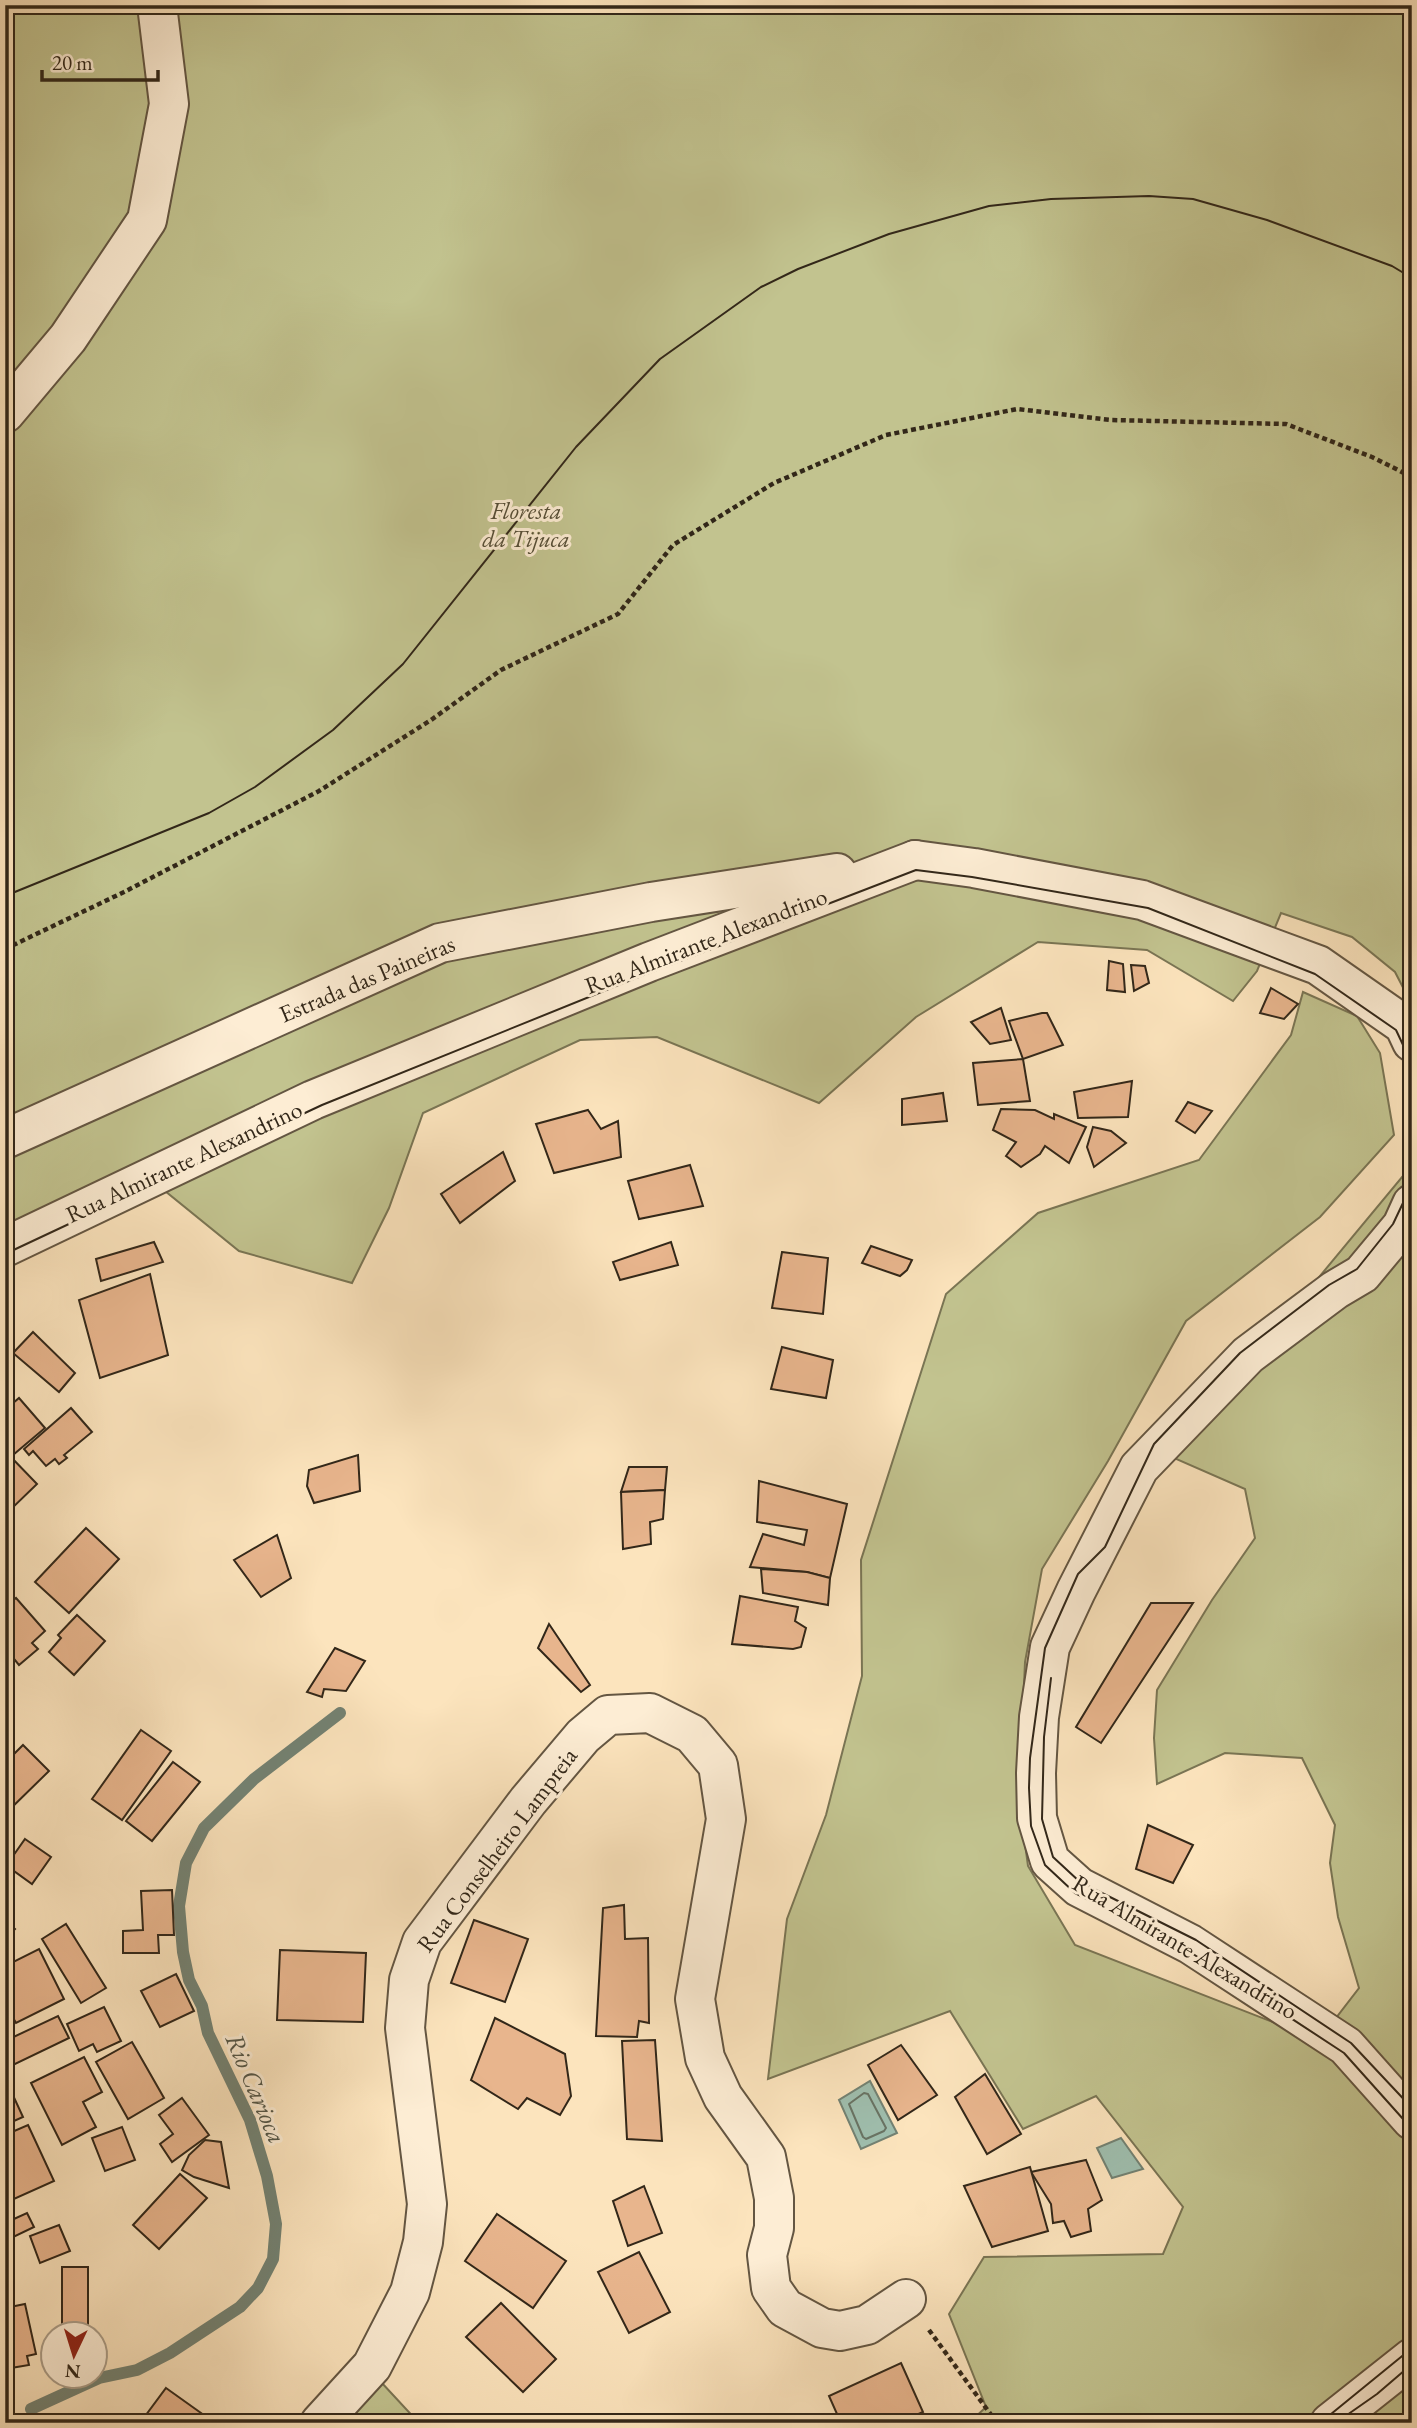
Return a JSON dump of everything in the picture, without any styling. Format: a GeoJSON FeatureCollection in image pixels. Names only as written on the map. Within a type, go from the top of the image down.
{"type":"FeatureCollection","features":[{"type":"Feature","properties":{"kind":"street"},"geometry":{"type":"LineString","coordinates":[[5,413],[68,338],[147,220],[169,104],[157,5]]}},
{"type":"Feature","properties":{"kind":"street","name":"Rua Almirante Alexandrino"},"geometry":{"type":"LineString","coordinates":[[5,1247],[313,1100],[649,961],[915,860],[974,868],[1143,900],[1318,965],[1404,1025],[1412,1042]]}},
{"type":"Feature","properties":{"kind":"street","name":"Estrada das Paineiras"},"geometry":{"type":"LineString","coordinates":[[5,1139],[440,943],[651,902],[915,860]]}},
{"type":"Feature","properties":{"kind":"street","name":"Rua Almirante Alexandrino"},"geometry":{"type":"LineString","coordinates":[[1412,1203],[1402,1226],[1362,1274],[1335,1290],[1248,1355],[1139,1468],[1050,1647],[1039,1717],[1036,1773],[1038,1818],[1051,1861],[1079,1887],[1190,1944],[1346,2046],[1412,2120]]}},
{"type":"Feature","properties":{"kind":"street","name":"Rua Conselheiro Lampreia"},"geometry":{"type":"LineString","coordinates":[[320,2423],[372,2366],[410,2292],[423,2242],[427,2204],[405,2028],[409,1980],[422,1942],[528,1801],[583,1736],[608,1715],[650,1713],[692,1734],[718,1765],[726,1819],[695,1999],[705,2058],[723,2097],[766,2157],[774,2198],[774,2228],[767,2255],[771,2288],[785,2308],[822,2328],[840,2331],[867,2325],[906,2299]]}},
{"type":"Feature","properties":{"kind":"street"},"geometry":{"type":"LineString","coordinates":[[1330,2423],[1412,2358]]}},
{"type":"Feature","properties":{"kind":"path"},"geometry":{"type":"LineString","coordinates":[[5,949],[124,892],[319,791],[431,720],[501,670],[618,614],[673,545],[774,484],[886,435],[1017,409],[1111,420],[1286,424],[1372,457],[1412,477]]}},
{"type":"Feature","properties":{"kind":"path"},"geometry":{"type":"LineString","coordinates":[[906,2299],[997,2423]]}},
{"type":"Feature","properties":{"kind":"green space","name":"Floresta da Tijuca"},"geometry":{"type":"Polygon","coordinates":[[[5,5],[1412,5],[1412,1005],[1395,972],[1352,937],[1281,913],[1257,971],[1233,1001],[1147,950],[1038,942],[916,1017],[819,1103],[657,1037],[580,1040],[423,1113],[389,1208],[352,1283],[239,1251],[160,1187],[5,1259],[5,5]]]}},
{"type":"Feature","properties":{"kind":"green space"},"geometry":{"type":"Polygon","coordinates":[[[1303,992],[1357,1016],[1380,1053],[1394,1135],[1320,1217],[1186,1321],[1108,1461],[1042,1569],[1025,1662],[1019,1800],[1028,1866],[1075,1945],[1319,2040],[1359,1988],[1338,1917],[1330,1863],[1335,1825],[1302,1758],[1225,1753],[1157,1784],[1154,1738],[1157,1690],[1212,1600],[1255,1538],[1245,1489],[1167,1455],[1252,1358],[1412,1165],[1412,2423],[969,2423],[986,2407],[949,2314],[984,2257],[1163,2254],[1183,2207],[1096,2096],[1023,2129],[950,2011],[768,2079],[787,1919],[826,1815],[862,1676],[861,1560],[946,1294],[1038,1213],[1199,1160],[1291,1035],[1303,992]]]}},
{"type":"Feature","properties":{"kind":"green space"},"geometry":{"type":"Polygon","coordinates":[[[381,2382],[419,2423],[343,2423],[381,2382]]]}},
{"type":"Feature","properties":{"kind":"water"},"geometry":{"type":"Polygon","coordinates":[[[870,2081],[897,2133],[861,2149],[839,2100],[870,2081]]]}},
{"type":"Feature","properties":{"kind":"water"},"geometry":{"type":"Polygon","coordinates":[[[1121,2138],[1143,2169],[1112,2178],[1097,2148],[1121,2138]]]}},
{"type":"Feature","properties":{"kind":"building"},"geometry":{"type":"Polygon","coordinates":[[[1109,961],[1123,964],[1125,992],[1107,990],[1109,961]]]}},
{"type":"Feature","properties":{"kind":"building"},"geometry":{"type":"Polygon","coordinates":[[[1131,965],[1145,966],[1149,983],[1134,991],[1131,965]]]}},
{"type":"Feature","properties":{"kind":"building"},"geometry":{"type":"Polygon","coordinates":[[[1271,988],[1298,1004],[1284,1019],[1260,1013],[1271,988]]]}},
{"type":"Feature","properties":{"kind":"building"},"geometry":{"type":"Polygon","coordinates":[[[1001,1008],[1011,1040],[990,1044],[971,1022],[1001,1008]]]}},
{"type":"Feature","properties":{"kind":"building"},"geometry":{"type":"Polygon","coordinates":[[[1047,1013],[1063,1045],[1023,1059],[1009,1021],[1047,1013]]]}},
{"type":"Feature","properties":{"kind":"building"},"geometry":{"type":"Polygon","coordinates":[[[1023,1059],[1030,1101],[978,1105],[973,1063],[1023,1059]]]}},
{"type":"Feature","properties":{"kind":"building"},"geometry":{"type":"Polygon","coordinates":[[[1132,1081],[1128,1117],[1078,1118],[1074,1092],[1132,1081]]]}},
{"type":"Feature","properties":{"kind":"building"},"geometry":{"type":"Polygon","coordinates":[[[943,1093],[947,1121],[902,1125],[902,1099],[943,1093]]]}},
{"type":"Feature","properties":{"kind":"building"},"geometry":{"type":"Polygon","coordinates":[[[1188,1102],[1212,1111],[1195,1133],[1176,1121],[1188,1102]]]}},
{"type":"Feature","properties":{"kind":"building"},"geometry":{"type":"Polygon","coordinates":[[[1001,1109],[1035,1110],[1054,1119],[1054,1114],[1086,1127],[1069,1163],[1045,1146],[1040,1154],[1021,1167],[1006,1156],[1016,1142],[993,1130],[1001,1109]]]}},
{"type":"Feature","properties":{"kind":"building"},"geometry":{"type":"Polygon","coordinates":[[[588,1110],[601,1129],[618,1121],[621,1157],[554,1173],[536,1124],[588,1110]]]}},
{"type":"Feature","properties":{"kind":"building"},"geometry":{"type":"Polygon","coordinates":[[[1093,1127],[1111,1131],[1126,1143],[1094,1167],[1087,1147],[1093,1127]]]}},
{"type":"Feature","properties":{"kind":"building"},"geometry":{"type":"Polygon","coordinates":[[[503,1152],[515,1181],[460,1223],[441,1194],[503,1152]]]}},
{"type":"Feature","properties":{"kind":"building"},"geometry":{"type":"Polygon","coordinates":[[[690,1165],[703,1206],[639,1219],[628,1181],[690,1165]]]}},
{"type":"Feature","properties":{"kind":"building"},"geometry":{"type":"Polygon","coordinates":[[[154,1242],[163,1262],[101,1281],[96,1259],[154,1242]]]}},
{"type":"Feature","properties":{"kind":"building"},"geometry":{"type":"Polygon","coordinates":[[[671,1242],[678,1265],[620,1280],[613,1262],[671,1242]]]}},
{"type":"Feature","properties":{"kind":"building"},"geometry":{"type":"Polygon","coordinates":[[[871,1246],[912,1260],[900,1276],[862,1263],[871,1246]]]}},
{"type":"Feature","properties":{"kind":"building"},"geometry":{"type":"Polygon","coordinates":[[[782,1252],[828,1258],[823,1314],[772,1308],[782,1252]]]}},
{"type":"Feature","properties":{"kind":"building"},"geometry":{"type":"Polygon","coordinates":[[[150,1274],[168,1355],[100,1378],[79,1300],[150,1274]]]}},
{"type":"Feature","properties":{"kind":"building"},"geometry":{"type":"Polygon","coordinates":[[[33,1332],[75,1373],[59,1392],[13,1353],[33,1332]]]}},
{"type":"Feature","properties":{"kind":"building"},"geometry":{"type":"Polygon","coordinates":[[[782,1347],[833,1360],[826,1398],[771,1389],[782,1347]]]}},
{"type":"Feature","properties":{"kind":"building"},"geometry":{"type":"Polygon","coordinates":[[[19,1398],[45,1428],[13,1455],[11,1452],[6,1456],[5,1410],[19,1398]]]}},
{"type":"Feature","properties":{"kind":"building"},"geometry":{"type":"Polygon","coordinates":[[[71,1408],[92,1432],[64,1455],[67,1458],[59,1464],[55,1459],[46,1466],[33,1451],[29,1455],[24,1449],[71,1408]]]}},
{"type":"Feature","properties":{"kind":"building"},"geometry":{"type":"Polygon","coordinates":[[[8,1454],[37,1484],[5,1515],[5,1457],[8,1454]]]}},
{"type":"Feature","properties":{"kind":"building"},"geometry":{"type":"Polygon","coordinates":[[[358,1455],[360,1491],[314,1503],[307,1486],[309,1470],[358,1455]]]}},
{"type":"Feature","properties":{"kind":"building"},"geometry":{"type":"Polygon","coordinates":[[[629,1467],[667,1467],[665,1490],[621,1492],[629,1467]]]}},
{"type":"Feature","properties":{"kind":"building"},"geometry":{"type":"Polygon","coordinates":[[[759,1481],[847,1504],[830,1578],[807,1572],[750,1567],[763,1534],[804,1545],[807,1530],[757,1522],[759,1481]]]}},
{"type":"Feature","properties":{"kind":"building"},"geometry":{"type":"Polygon","coordinates":[[[665,1490],[663,1519],[650,1522],[651,1544],[623,1549],[621,1492],[665,1490]]]}},
{"type":"Feature","properties":{"kind":"building"},"geometry":{"type":"Polygon","coordinates":[[[86,1528],[119,1559],[69,1613],[35,1582],[86,1528]]]}},
{"type":"Feature","properties":{"kind":"building"},"geometry":{"type":"Polygon","coordinates":[[[277,1535],[291,1578],[261,1597],[234,1560],[277,1535]]]}},
{"type":"Feature","properties":{"kind":"building"},"geometry":{"type":"Polygon","coordinates":[[[761,1569],[807,1572],[830,1578],[828,1605],[763,1593],[761,1569]]]}},
{"type":"Feature","properties":{"kind":"building"},"geometry":{"type":"Polygon","coordinates":[[[740,1596],[798,1607],[795,1621],[806,1628],[801,1647],[793,1649],[732,1644],[740,1596]]]}},
{"type":"Feature","properties":{"kind":"building"},"geometry":{"type":"Polygon","coordinates":[[[16,1598],[45,1631],[32,1643],[38,1649],[19,1665],[5,1648],[5,1607],[16,1598]]]}},
{"type":"Feature","properties":{"kind":"building"},"geometry":{"type":"Polygon","coordinates":[[[1151,1603],[1193,1603],[1101,1743],[1076,1727],[1151,1603]]]}},
{"type":"Feature","properties":{"kind":"building"},"geometry":{"type":"Polygon","coordinates":[[[77,1615],[105,1641],[74,1675],[49,1652],[61,1638],[58,1635],[77,1615]]]}},
{"type":"Feature","properties":{"kind":"building"},"geometry":{"type":"Polygon","coordinates":[[[549,1624],[590,1685],[581,1692],[538,1648],[549,1624]]]}},
{"type":"Feature","properties":{"kind":"building"},"geometry":{"type":"Polygon","coordinates":[[[335,1648],[365,1661],[346,1691],[324,1689],[322,1697],[307,1692],[335,1648]]]}},
{"type":"Feature","properties":{"kind":"building"},"geometry":{"type":"Polygon","coordinates":[[[141,1730],[171,1751],[122,1820],[92,1799],[141,1730]]]}},
{"type":"Feature","properties":{"kind":"building"},"geometry":{"type":"Polygon","coordinates":[[[23,1745],[49,1771],[5,1814],[5,1763],[23,1745]]]}},
{"type":"Feature","properties":{"kind":"building"},"geometry":{"type":"Polygon","coordinates":[[[173,1762],[200,1782],[152,1841],[126,1821],[173,1762]]]}},
{"type":"Feature","properties":{"kind":"building"},"geometry":{"type":"Polygon","coordinates":[[[1148,1825],[1193,1845],[1173,1883],[1136,1869],[1148,1825]]]}},
{"type":"Feature","properties":{"kind":"building"},"geometry":{"type":"Polygon","coordinates":[[[25,1839],[51,1857],[32,1884],[11,1869],[5,1877],[5,1851],[13,1856],[25,1839]]]}},
{"type":"Feature","properties":{"kind":"building"},"geometry":{"type":"Polygon","coordinates":[[[172,1890],[174,1935],[158,1935],[159,1953],[123,1953],[123,1931],[143,1930],[141,1891],[172,1890]]]}},
{"type":"Feature","properties":{"kind":"building"},"geometry":{"type":"Polygon","coordinates":[[[624,1905],[625,1939],[648,1938],[649,2023],[639,2021],[637,2037],[596,2036],[603,1908],[624,1905]]]}},
{"type":"Feature","properties":{"kind":"building"},"geometry":{"type":"Polygon","coordinates":[[[5,1920],[15,1929],[5,1939],[5,1920]]]}},
{"type":"Feature","properties":{"kind":"building"},"geometry":{"type":"Polygon","coordinates":[[[474,1920],[528,1939],[505,2002],[451,1983],[474,1920]]]}},
{"type":"Feature","properties":{"kind":"building"},"geometry":{"type":"Polygon","coordinates":[[[66,1924],[106,1988],[81,2003],[42,1939],[66,1924]]]}},
{"type":"Feature","properties":{"kind":"building"},"geometry":{"type":"Polygon","coordinates":[[[39,1949],[64,1999],[16,2023],[5,2003],[5,1966],[39,1949]]]}},
{"type":"Feature","properties":{"kind":"building"},"geometry":{"type":"Polygon","coordinates":[[[280,1950],[366,1953],[363,2022],[277,2020],[280,1950]]]}},
{"type":"Feature","properties":{"kind":"building"},"geometry":{"type":"Polygon","coordinates":[[[176,1974],[194,2011],[160,2027],[141,1991],[176,1974]]]}},
{"type":"Feature","properties":{"kind":"building"},"geometry":{"type":"Polygon","coordinates":[[[104,2007],[121,2041],[97,2052],[93,2044],[79,2051],[67,2024],[104,2007]]]}},
{"type":"Feature","properties":{"kind":"building"},"geometry":{"type":"Polygon","coordinates":[[[58,2016],[69,2038],[13,2065],[5,2050],[5,2041],[58,2016]]]}},
{"type":"Feature","properties":{"kind":"building"},"geometry":{"type":"Polygon","coordinates":[[[495,2018],[565,2054],[571,2096],[560,2115],[527,2098],[518,2109],[471,2080],[495,2018]]]}},
{"type":"Feature","properties":{"kind":"building"},"geometry":{"type":"Polygon","coordinates":[[[655,2040],[662,2141],[627,2139],[622,2041],[655,2040]]]}},
{"type":"Feature","properties":{"kind":"building"},"geometry":{"type":"Polygon","coordinates":[[[132,2042],[164,2098],[128,2119],[96,2062],[132,2042]]]}},
{"type":"Feature","properties":{"kind":"building"},"geometry":{"type":"Polygon","coordinates":[[[901,2045],[937,2095],[898,2120],[868,2065],[901,2045]]]}},
{"type":"Feature","properties":{"kind":"building"},"geometry":{"type":"Polygon","coordinates":[[[84,2057],[102,2092],[83,2102],[96,2127],[62,2145],[31,2083],[84,2057]]]}},
{"type":"Feature","properties":{"kind":"building"},"geometry":{"type":"Polygon","coordinates":[[[985,2074],[1021,2134],[987,2154],[955,2097],[985,2074]]]}},
{"type":"Feature","properties":{"kind":"building"},"geometry":{"type":"Polygon","coordinates":[[[5,2078],[23,2117],[5,2125],[5,2078]]]}},
{"type":"Feature","properties":{"kind":"building"},"geometry":{"type":"Polygon","coordinates":[[[182,2098],[209,2135],[172,2162],[160,2144],[173,2134],[159,2115],[182,2098]]]}},
{"type":"Feature","properties":{"kind":"building"},"geometry":{"type":"Polygon","coordinates":[[[28,2125],[54,2181],[5,2203],[5,2135],[28,2125]]]}},
{"type":"Feature","properties":{"kind":"building"},"geometry":{"type":"Polygon","coordinates":[[[122,2127],[135,2160],[105,2171],[92,2138],[122,2127]]]}},
{"type":"Feature","properties":{"kind":"building"},"geometry":{"type":"Polygon","coordinates":[[[205,2140],[221,2142],[229,2188],[194,2177],[182,2170],[189,2155],[205,2140]]]}},
{"type":"Feature","properties":{"kind":"building"},"geometry":{"type":"Polygon","coordinates":[[[1086,2160],[1102,2200],[1088,2209],[1091,2231],[1071,2237],[1064,2221],[1053,2223],[1051,2204],[1031,2172],[1086,2160]]]}},
{"type":"Feature","properties":{"kind":"building"},"geometry":{"type":"Polygon","coordinates":[[[1030,2167],[1048,2231],[992,2247],[964,2186],[1030,2167]]]}},
{"type":"Feature","properties":{"kind":"building"},"geometry":{"type":"Polygon","coordinates":[[[180,2174],[207,2198],[159,2249],[133,2225],[180,2174]]]}},
{"type":"Feature","properties":{"kind":"building"},"geometry":{"type":"Polygon","coordinates":[[[644,2186],[662,2233],[628,2246],[613,2201],[644,2186]]]}},
{"type":"Feature","properties":{"kind":"building"},"geometry":{"type":"Polygon","coordinates":[[[27,2213],[34,2227],[5,2241],[5,2223],[27,2213]]]}},
{"type":"Feature","properties":{"kind":"building"},"geometry":{"type":"Polygon","coordinates":[[[497,2214],[566,2261],[533,2308],[465,2261],[497,2214]]]}},
{"type":"Feature","properties":{"kind":"building"},"geometry":{"type":"Polygon","coordinates":[[[59,2225],[70,2251],[40,2263],[30,2236],[59,2225]]]}},
{"type":"Feature","properties":{"kind":"building"},"geometry":{"type":"Polygon","coordinates":[[[639,2252],[670,2312],[629,2333],[598,2272],[639,2252]]]}},
{"type":"Feature","properties":{"kind":"building"},"geometry":{"type":"Polygon","coordinates":[[[62,2267],[88,2267],[88,2320],[62,2320],[62,2267]]]}},
{"type":"Feature","properties":{"kind":"building"},"geometry":{"type":"Polygon","coordinates":[[[501,2303],[556,2359],[523,2392],[466,2337],[501,2303]]]}},
{"type":"Feature","properties":{"kind":"building"},"geometry":{"type":"Polygon","coordinates":[[[25,2304],[36,2354],[27,2356],[29,2365],[5,2369],[5,2308],[25,2304]]]}},
{"type":"Feature","properties":{"kind":"building"},"geometry":{"type":"Polygon","coordinates":[[[901,2363],[923,2412],[898,2423],[841,2423],[829,2396],[901,2363]]]}},
{"type":"Feature","properties":{"kind":"building"},"geometry":{"type":"Polygon","coordinates":[[[166,2388],[215,2423],[140,2423],[166,2388]]]}},
{"type":"Feature","properties":{"kind":"waterway","name":"Rio Carioca"},"geometry":{"type":"LineString","coordinates":[[31,2409],[99,2378],[137,2370],[170,2353],[240,2307],[258,2288],[273,2259],[276,2224],[267,2176],[250,2120],[208,2033],[202,2006],[189,1980],[183,1952],[179,1906],[186,1863],[204,1828],[254,1779],[340,1713]]}},
{"type":"Feature","properties":{"kind":"tram line"},"geometry":{"type":"LineString","coordinates":[[5,896],[209,813],[255,787],[333,730],[403,664],[576,447],[660,359],[761,287],[798,269],[889,234],[989,206],[1051,199],[1149,196],[1193,199],[1267,220],[1392,266],[1412,278]]}},
{"type":"Feature","properties":{"kind":"tram line"},"geometry":{"type":"LineString","coordinates":[[5,1254],[322,1105],[636,978],[916,870],[972,877],[1148,908],[1315,974],[1396,1030],[1412,1064]]}},
{"type":"Feature","properties":{"kind":"tram line"},"geometry":{"type":"LineString","coordinates":[[1412,1184],[1393,1224],[1357,1269],[1329,1285],[1240,1353],[1154,1444],[1105,1547],[1078,1574],[1045,1648],[1030,1758],[1029,1788],[1031,1826],[1045,1865],[1075,1893],[1187,1950],[1344,2053],[1412,2129]]}},
{"type":"Feature","properties":{"kind":"tram line"},"geometry":{"type":"LineString","coordinates":[[1051,1678],[1044,1737],[1042,1819],[1053,1857],[1080,1882],[1196,1940],[1351,2043],[1412,2108]]}},
{"type":"Feature","properties":{"kind":"tram line"},"geometry":{"type":"LineString","coordinates":[[1320,2423],[1412,2348]]}},
{"type":"Feature","properties":{"kind":"tram line"},"geometry":{"type":"LineString","coordinates":[[1337,2422],[1377,2394],[1412,2364]]}}]}
